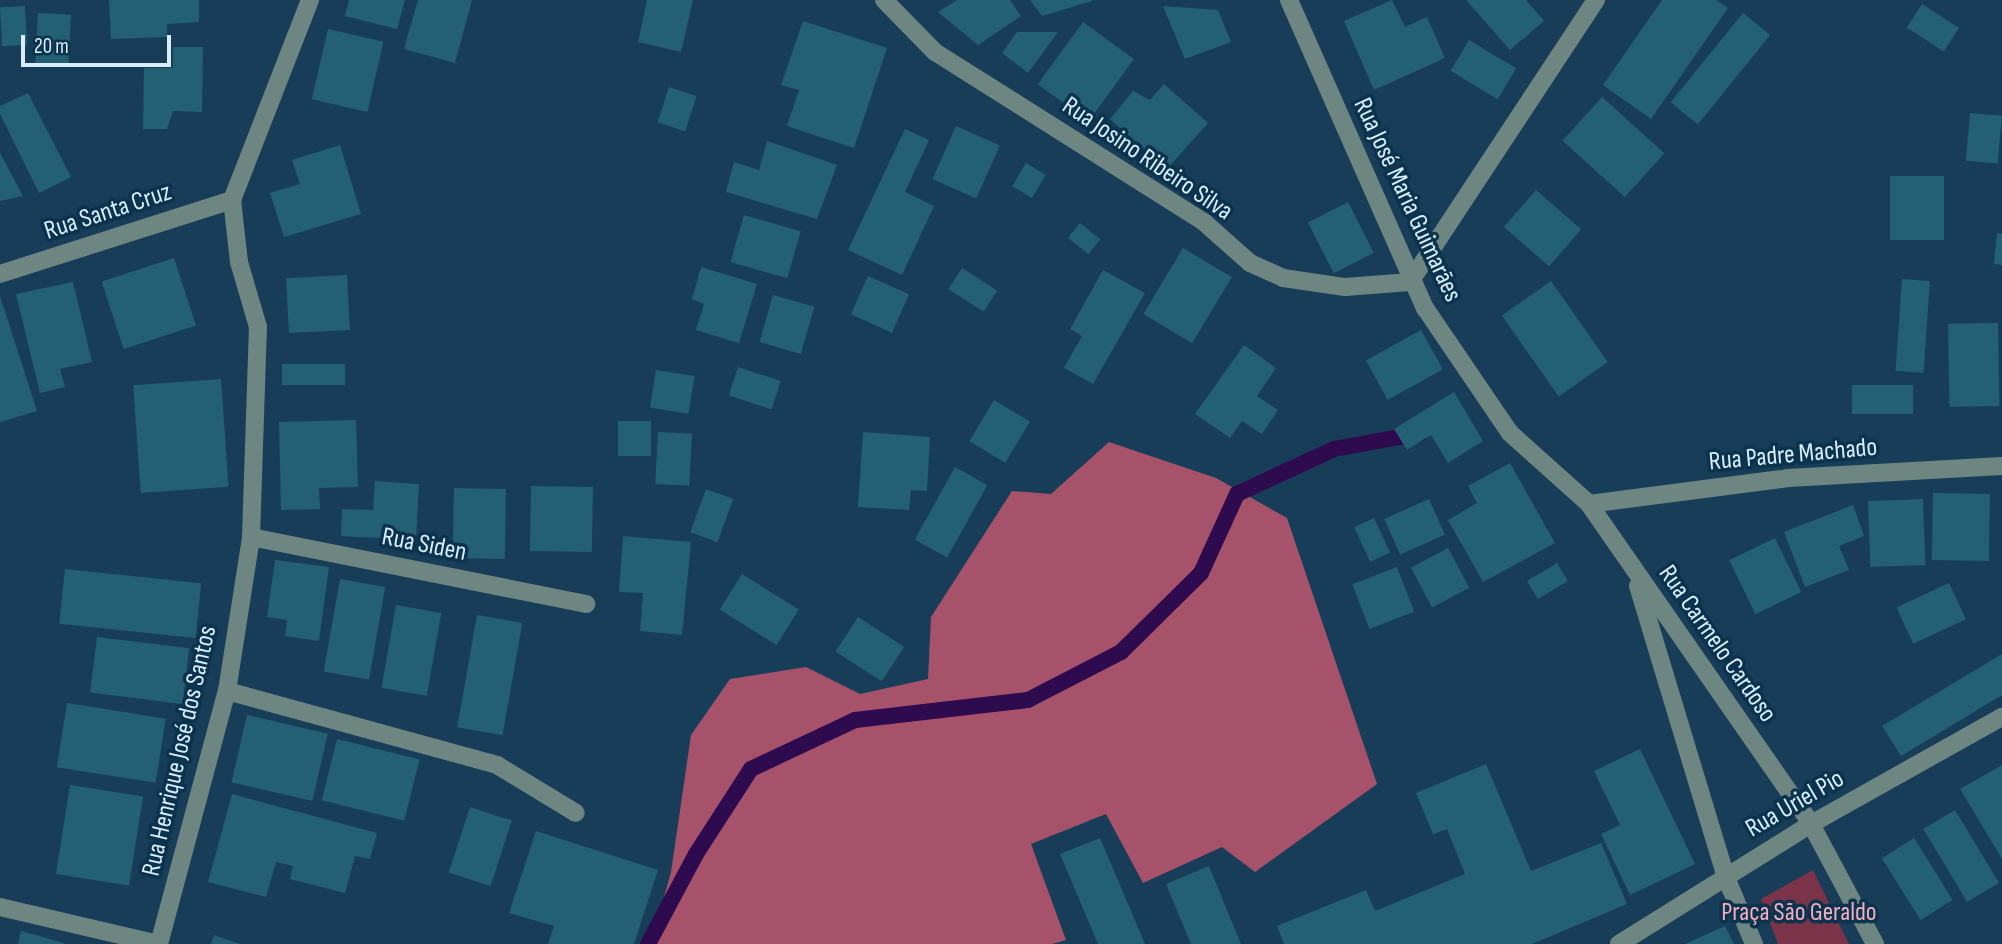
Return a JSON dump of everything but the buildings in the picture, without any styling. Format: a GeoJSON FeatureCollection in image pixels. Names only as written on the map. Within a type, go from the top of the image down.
{"type":"FeatureCollection","features":[{"type":"Feature","properties":{"kind":"street","name":"Rua Henrique José dos Santos"},"geometry":{"type":"LineString","coordinates":[[159,944],[227,691],[251,537],[258,327],[239,262],[232,200],[310,0]]}},
{"type":"Feature","properties":{"kind":"street","name":"Rua Josino Ribeiro Silva"},"geometry":{"type":"LineString","coordinates":[[884,0],[935,52],[1205,223],[1264,271],[1345,287],[1410,282]]}},
{"type":"Feature","properties":{"kind":"street","name":"Rua José Maria Guimarães"},"geometry":{"type":"LineString","coordinates":[[1289,0],[1410,282],[1510,433],[1589,505],[1633,569]]}},
{"type":"Feature","properties":{"kind":"street"},"geometry":{"type":"LineString","coordinates":[[1410,282],[1596,0]]}},
{"type":"Feature","properties":{"kind":"street","name":"Rua Santa Cruz"},"geometry":{"type":"LineString","coordinates":[[0,274],[232,200]]}},
{"type":"Feature","properties":{"kind":"street","name":"Rua Padre Machado"},"geometry":{"type":"LineString","coordinates":[[1589,505],[1788,478],[2002,466]]}},
{"type":"Feature","properties":{"kind":"street","name":"Rua Siden"},"geometry":{"type":"LineString","coordinates":[[251,537],[586,604]]}},
{"type":"Feature","properties":{"kind":"street","name":"Rua Carmelo Cardoso"},"geometry":{"type":"LineString","coordinates":[[1633,569],[1811,824],[1875,944]]}},
{"type":"Feature","properties":{"kind":"street","name":"Rua Carmelo Cardoso"},"geometry":{"type":"LineString","coordinates":[[1633,569],[1725,875],[1754,944]]}},
{"type":"Feature","properties":{"kind":"street"},"geometry":{"type":"LineString","coordinates":[[227,691],[497,765],[576,813]]}},
{"type":"Feature","properties":{"kind":"street","name":"Rua Uriel Pio"},"geometry":{"type":"LineString","coordinates":[[1619,944],[1725,875],[1811,824],[2002,718]]}},
{"type":"Feature","properties":{"kind":"street"},"geometry":{"type":"LineString","coordinates":[[0,907],[159,944]]}},
{"type":"Feature","properties":{"kind":"green space","name":"Praça São Geraldo"},"geometry":{"type":"Polygon","coordinates":[[[1813,870],[1849,944],[1778,944],[1761,899],[1813,870]]]}},
{"type":"Feature","properties":{"kind":"shaded area"},"geometry":{"type":"Polygon","coordinates":[[[1109,442],[1216,478],[1287,518],[1377,784],[1255,872],[1222,847],[1143,883],[1106,814],[1031,844],[1066,940],[1052,944],[651,944],[671,872],[691,735],[730,679],[806,667],[860,694],[928,679],[931,617],[1012,491],[1051,494],[1109,442]]]}},
{"type":"Feature","properties":{"kind":"waterway"},"geometry":{"type":"LineString","coordinates":[[648,944],[696,854],[751,769],[855,720],[1028,700],[1121,652],[1201,573],[1237,494],[1334,449],[1421,433]]}}]}
